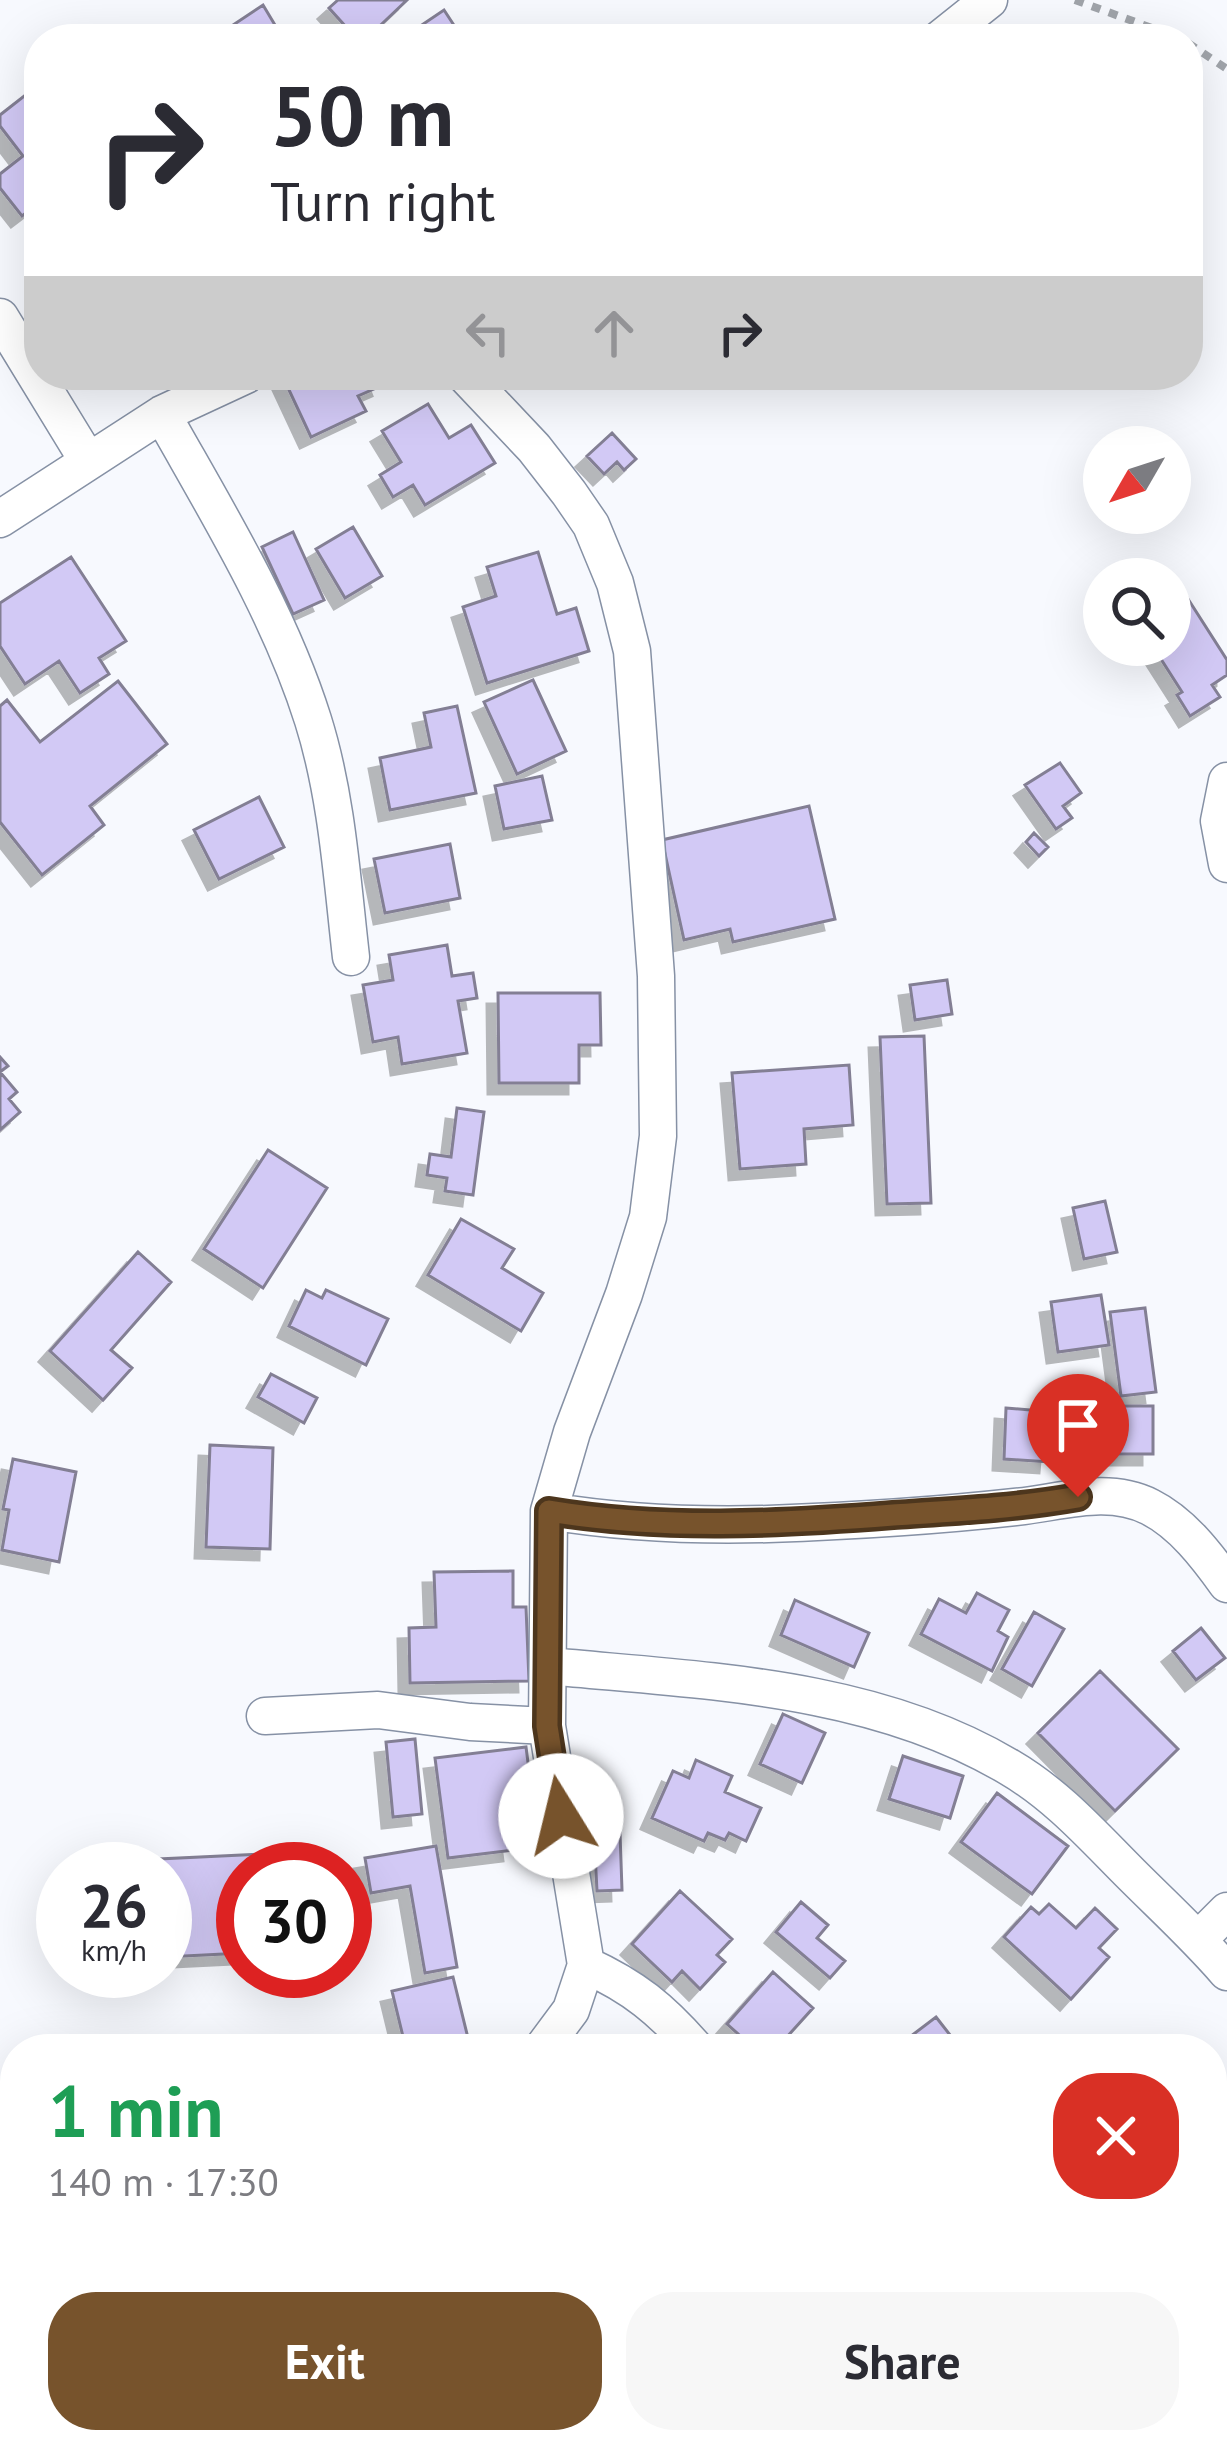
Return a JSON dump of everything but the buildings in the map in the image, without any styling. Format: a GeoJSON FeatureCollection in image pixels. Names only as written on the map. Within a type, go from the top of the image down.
{"type":"FeatureCollection","features":[{"type":"Feature","properties":{"kind":"street"},"geometry":{"type":"LineString","coordinates":[[959,24],[989,0]]}},
{"type":"Feature","properties":{"kind":"street"},"geometry":{"type":"LineString","coordinates":[[0,316],[24,356]]}},
{"type":"Feature","properties":{"kind":"street"},"geometry":{"type":"LineString","coordinates":[[45,390],[88,461]]}},
{"type":"Feature","properties":{"kind":"street"},"geometry":{"type":"LineString","coordinates":[[0,519],[162,414],[214,390]]}},
{"type":"Feature","properties":{"kind":"street"},"geometry":{"type":"LineString","coordinates":[[479,390],[569,493],[602,546],[615,583],[632,651],[656,976],[658,1136],[648,1217],[549,1511],[547,1726],[586,1965],[571,2010],[553,2034]]}},
{"type":"Feature","properties":{"kind":"street"},"geometry":{"type":"LineString","coordinates":[[162,414],[263,601],[313,720],[329,784],[351,958]]}},
{"type":"Feature","properties":{"kind":"street"},"geometry":{"type":"LineString","coordinates":[[1227,781],[1219,820],[1227,864]]}},
{"type":"Feature","properties":{"kind":"street"},"geometry":{"type":"LineString","coordinates":[[549,1511],[629,1523],[767,1524],[1018,1507],[1078,1497],[1126,1499],[1150,1507],[1180,1528],[1227,1584]]}},
{"type":"Feature","properties":{"kind":"street"},"geometry":{"type":"LineString","coordinates":[[549,1666],[779,1689],[900,1720],[959,1743],[1007,1766],[1069,1809],[1227,1972]]}},
{"type":"Feature","properties":{"kind":"street"},"geometry":{"type":"LineString","coordinates":[[266,1716],[378,1710],[547,1726]]}},
{"type":"Feature","properties":{"kind":"street"},"geometry":{"type":"LineString","coordinates":[[1198,1939],[1227,1911]]}},
{"type":"Feature","properties":{"kind":"street"},"geometry":{"type":"LineString","coordinates":[[586,1965],[633,1987],[683,2034]]}},
{"type":"Feature","properties":{"kind":"path"},"geometry":{"type":"LineString","coordinates":[[1075,0],[1139,24]]}},
{"type":"Feature","properties":{"kind":"route"},"geometry":{"type":"LineString","coordinates":[[561,1816],[547,1726],[549,1511],[629,1523],[767,1524],[1018,1507],[1078,1497]]}}]}
